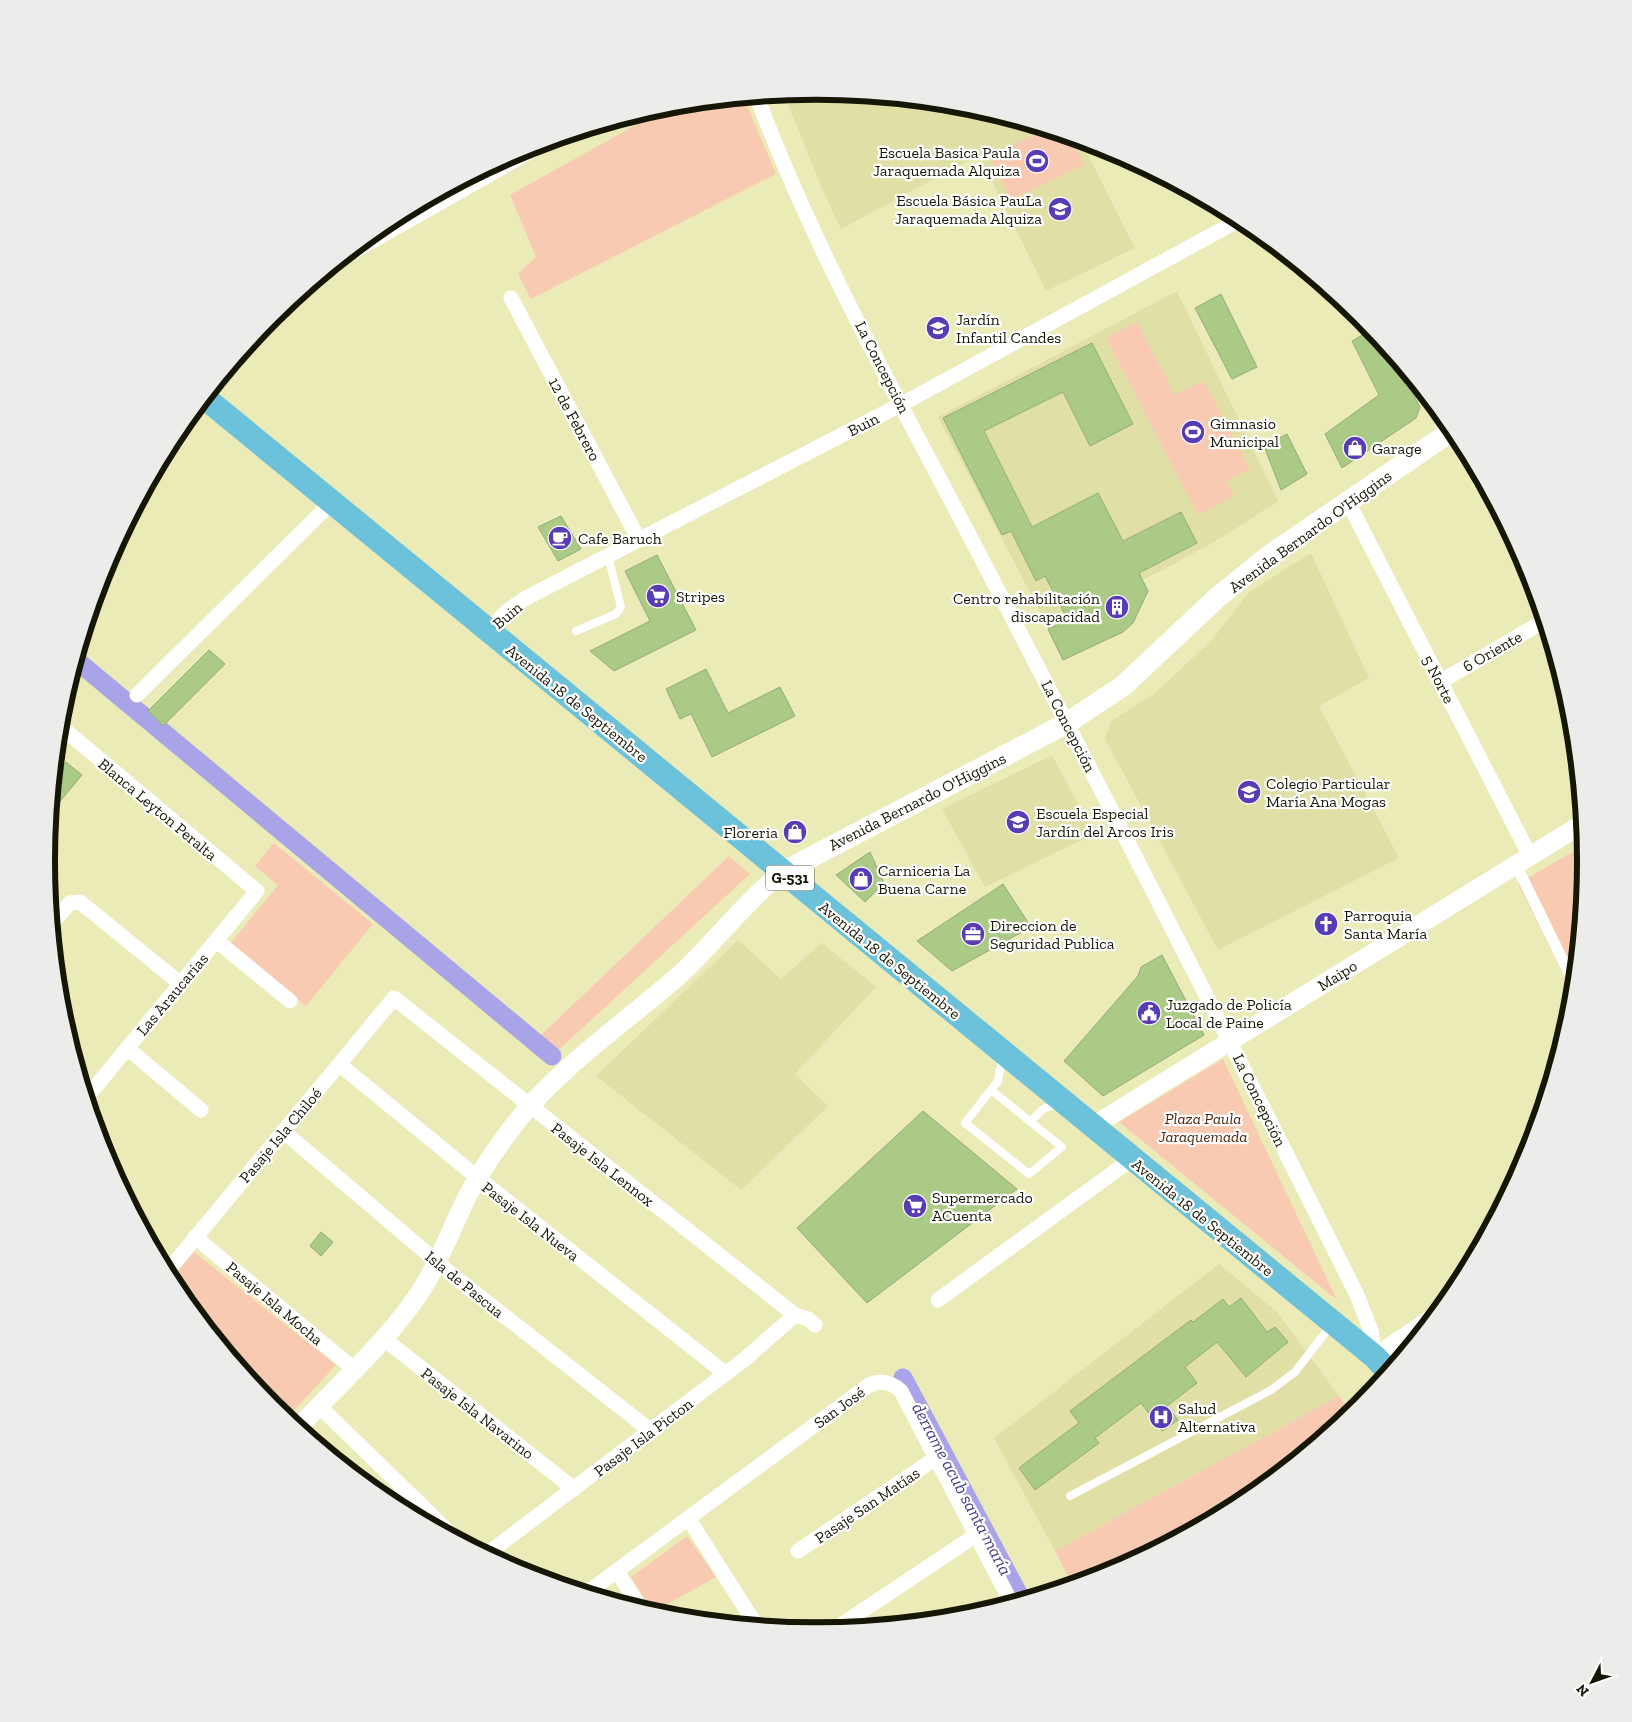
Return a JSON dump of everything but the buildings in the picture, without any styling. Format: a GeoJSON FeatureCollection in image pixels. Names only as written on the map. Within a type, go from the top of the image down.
{"type":"FeatureCollection","features":[{"type":"Feature","properties":{"kind":"main road","name":"Avenida 18 de Septiembre"},"geometry":{"type":"LineString","coordinates":[[209,402],[1382,1364]]}},
{"type":"Feature","properties":{"kind":"main road","name":"Avenida Bernardo O'Higgins"},"geometry":{"type":"LineString","coordinates":[[783,872],[1067,723],[1123,686],[1242,577],[1446,434]]}},
{"type":"Feature","properties":{"kind":"street","name":"La Concepción"},"geometry":{"type":"LineString","coordinates":[[759,103],[804,208],[902,404],[1231,1041],[1366,1312],[1382,1364]]}},
{"type":"Feature","properties":{"kind":"street"},"geometry":{"type":"LineString","coordinates":[[385,234],[497,170]]}},
{"type":"Feature","properties":{"kind":"street","name":"Buin"},"geometry":{"type":"LineString","coordinates":[[488,630],[514,605],[902,404],[1232,224]]}},
{"type":"Feature","properties":{"kind":"street","name":"12 de Febrero"},"geometry":{"type":"LineString","coordinates":[[511,298],[640,540]]}},
{"type":"Feature","properties":{"kind":"street"},"geometry":{"type":"LineString","coordinates":[[137,695],[332,502]]}},
{"type":"Feature","properties":{"kind":"street","name":"5 Norte"},"geometry":{"type":"LineString","coordinates":[[1348,502],[1440,682],[1523,860]]}},
{"type":"Feature","properties":{"kind":"street","name":"6 Oriente"},"geometry":{"type":"LineString","coordinates":[[1440,682],[1539,624]]}},
{"type":"Feature","properties":{"kind":"street","name":"Blanca Leyton Peralta"},"geometry":{"type":"LineString","coordinates":[[66,735],[257,892]]}},
{"type":"Feature","properties":{"kind":"street","name":"Maipo"},"geometry":{"type":"LineString","coordinates":[[1093,1126],[1576,828]]}},
{"type":"Feature","properties":{"kind":"street"},"geometry":{"type":"LineString","coordinates":[[1523,860],[1568,970]]}},
{"type":"Feature","properties":{"kind":"street","name":"Avenida Bernardo O'Higgins"},"geometry":{"type":"LineString","coordinates":[[303,1423],[414,1301],[437,1262],[478,1178],[529,1106],[676,978],[712,944],[763,888],[783,872]]}},
{"type":"Feature","properties":{"kind":"street","name":"Las Araucarias"},"geometry":{"type":"LineString","coordinates":[[91,1092],[257,892]]}},
{"type":"Feature","properties":{"kind":"street"},"geometry":{"type":"LineString","coordinates":[[58,917],[70,903],[80,902],[181,984]]}},
{"type":"Feature","properties":{"kind":"street"},"geometry":{"type":"LineString","coordinates":[[217,940],[290,1001]]}},
{"type":"Feature","properties":{"kind":"street","name":"Pasaje Isla Chiloé"},"geometry":{"type":"LineString","coordinates":[[172,1266],[394,998]]}},
{"type":"Feature","properties":{"kind":"street","name":"Pasaje Isla Lennox"},"geometry":{"type":"LineString","coordinates":[[394,998],[795,1315],[808,1319],[815,1325]]}},
{"type":"Feature","properties":{"kind":"street"},"geometry":{"type":"LineString","coordinates":[[128,1048],[201,1110]]}},
{"type":"Feature","properties":{"kind":"street","name":"Pasaje Isla Nueva"},"geometry":{"type":"LineString","coordinates":[[339,1064],[478,1178],[726,1374]]}},
{"type":"Feature","properties":{"kind":"street","name":"Isla de Pascua"},"geometry":{"type":"LineString","coordinates":[[284,1131],[437,1262],[651,1431]]}},
{"type":"Feature","properties":{"kind":"street"},"geometry":{"type":"LineString","coordinates":[[938,1300],[1132,1159]]}},
{"type":"Feature","properties":{"kind":"street","name":"Pasaje Isla Mocha"},"geometry":{"type":"LineString","coordinates":[[195,1238],[354,1369]]}},
{"type":"Feature","properties":{"kind":"street","name":"Pasaje Isla Picton"},"geometry":{"type":"LineString","coordinates":[[493,1550],[726,1374],[764,1344],[795,1315]]}},
{"type":"Feature","properties":{"kind":"street","name":"Pasaje Isla Navarino"},"geometry":{"type":"LineString","coordinates":[[382,1338],[574,1489]]}},
{"type":"Feature","properties":{"kind":"street"},"geometry":{"type":"LineString","coordinates":[[1382,1364],[1403,1345]]}},
{"type":"Feature","properties":{"kind":"street","name":"San José"},"geometry":{"type":"LineString","coordinates":[[593,1588],[875,1382],[889,1383],[901,1391],[1008,1597]]}},
{"type":"Feature","properties":{"kind":"street"},"geometry":{"type":"LineString","coordinates":[[319,1406],[438,1522]]}},
{"type":"Feature","properties":{"kind":"street","name":"Pasaje San Matías"},"geometry":{"type":"LineString","coordinates":[[798,1551],[936,1458]]}},
{"type":"Feature","properties":{"kind":"street"},"geometry":{"type":"LineString","coordinates":[[688,1518],[752,1619]]}},
{"type":"Feature","properties":{"kind":"street"},"geometry":{"type":"LineString","coordinates":[[847,1621],[976,1535]]}},
{"type":"Feature","properties":{"kind":"street"},"geometry":{"type":"LineString","coordinates":[[617,1571],[636,1600]]}},
{"type":"Feature","properties":{"kind":"lane"},"geometry":{"type":"LineString","coordinates":[[576,631],[616,614],[621,607],[608,556]]}},
{"type":"Feature","properties":{"kind":"lane"},"geometry":{"type":"LineString","coordinates":[[991,1090],[1062,1147],[1029,1174],[965,1123],[991,1090],[1000,1074],[1001,1051]]}},
{"type":"Feature","properties":{"kind":"lane"},"geometry":{"type":"LineString","coordinates":[[1030,1122],[1043,1109],[1064,1102]]}},
{"type":"Feature","properties":{"kind":"lane"},"geometry":{"type":"LineString","coordinates":[[1070,1496],[1271,1390],[1295,1372],[1334,1323]]}},
{"type":"Feature","properties":{"kind":"shaded area","name":"Escuela Básica PauLa Jaraquemada Alquiza"},"geometry":{"type":"Polygon","coordinates":[[[787,101],[866,102],[964,115],[1013,126],[1061,140],[1085,150],[1135,248],[1046,291],[979,155],[841,229],[822,189],[787,101]]]}},
{"type":"Feature","properties":{"kind":"shaded area"},"geometry":{"type":"Polygon","coordinates":[[[1177,291],[1278,501],[1221,538],[1161,571],[1047,625],[938,417],[1177,291]]]}},
{"type":"Feature","properties":{"kind":"shaded area","name":"Colegio Particular María Ana Mogas"},"geometry":{"type":"Polygon","coordinates":[[[1311,553],[1369,678],[1319,706],[1399,858],[1218,950],[1105,739],[1111,721],[1155,693],[1211,641],[1248,593],[1311,553]]]}},
{"type":"Feature","properties":{"kind":"shaded area","name":"Escuela Especial Jardín del Arcos Iris"},"geometry":{"type":"Polygon","coordinates":[[[1052,755],[1094,834],[985,887],[942,809],[1052,755]]]}},
{"type":"Feature","properties":{"kind":"shaded area"},"geometry":{"type":"Polygon","coordinates":[[[738,940],[781,979],[822,943],[876,987],[795,1074],[828,1106],[741,1190],[596,1076],[738,940]]]}},
{"type":"Feature","properties":{"kind":"shaded area","name":"Salud Alternativa"},"geometry":{"type":"Polygon","coordinates":[[[1219,1264],[1276,1311],[1339,1396],[1055,1551],[994,1438],[1219,1264]]]}},
{"type":"Feature","properties":{"kind":"green space"},"geometry":{"type":"Polygon","coordinates":[[[747,104],[776,174],[531,299],[518,274],[536,257],[510,195],[644,120],[717,107],[747,104]]]}},
{"type":"Feature","properties":{"kind":"green space","name":"Escuela Basica Paula Jaraquemada Alquiza"},"geometry":{"type":"Polygon","coordinates":[[[1037,133],[1074,145],[1084,165],[1011,200],[990,156],[1037,133]]]}},
{"type":"Feature","properties":{"kind":"green space","name":"Gimnasio Municipal"},"geometry":{"type":"Polygon","coordinates":[[[1137,322],[1175,395],[1204,381],[1250,469],[1226,481],[1234,496],[1198,515],[1106,338],[1137,322]]]}},
{"type":"Feature","properties":{"kind":"green space"},"geometry":{"type":"Polygon","coordinates":[[[274,843],[373,924],[306,1006],[230,944],[278,885],[255,866],[274,843]]]}},
{"type":"Feature","properties":{"kind":"green space"},"geometry":{"type":"Polygon","coordinates":[[[1577,849],[1575,911],[1567,980],[1518,884],[1577,849]]]}},
{"type":"Feature","properties":{"kind":"green space"},"geometry":{"type":"Polygon","coordinates":[[[729,856],[750,874],[552,1056],[536,1040],[729,856]]]}},
{"type":"Feature","properties":{"kind":"green space","name":"Plaza Paula Jaraquemada"},"geometry":{"type":"Polygon","coordinates":[[[1223,1059],[1337,1300],[1119,1122],[1223,1059]]]}},
{"type":"Feature","properties":{"kind":"green space"},"geometry":{"type":"Polygon","coordinates":[[[194,1252],[336,1365],[292,1412],[244,1363],[212,1324],[176,1273],[194,1252]]]}},
{"type":"Feature","properties":{"kind":"green space"},"geometry":{"type":"Polygon","coordinates":[[[1339,1396],[1346,1406],[1318,1433],[1239,1494],[1153,1544],[1069,1579],[1055,1551],[1339,1396]]]}},
{"type":"Feature","properties":{"kind":"green space"},"geometry":{"type":"Polygon","coordinates":[[[687,1536],[716,1577],[664,1606],[647,1602],[631,1577],[687,1536]]]}},
{"type":"Feature","properties":{"kind":"waterway"},"geometry":{"type":"LineString","coordinates":[[81,664],[552,1056]]}},
{"type":"Feature","properties":{"kind":"waterway","name":"derrame acub santa maría"},"geometry":{"type":"LineString","coordinates":[[903,1378],[1019,1594]]}},
{"type":"Feature","properties":{"kind":"place","name":"Escuela Basica Paula Jaraquemada Alquiza"},"geometry":{"type":"Point","coordinates":[1037,161]}},
{"type":"Feature","properties":{"kind":"place","name":"Escuela Básica PauLa Jaraquemada Alquiza"},"geometry":{"type":"Point","coordinates":[1060,209]}},
{"type":"Feature","properties":{"kind":"place","name":"Jardín Infantil Candes"},"geometry":{"type":"Point","coordinates":[938,328]}},
{"type":"Feature","properties":{"kind":"place","name":"Gimnasio Municipal"},"geometry":{"type":"Point","coordinates":[1193,432]}},
{"type":"Feature","properties":{"kind":"place","name":"Garage"},"geometry":{"type":"Point","coordinates":[1355,448]}},
{"type":"Feature","properties":{"kind":"place","name":"Cafe Baruch"},"geometry":{"type":"Point","coordinates":[560,538]}},
{"type":"Feature","properties":{"kind":"place","name":"Stripes"},"geometry":{"type":"Point","coordinates":[658,596]}},
{"type":"Feature","properties":{"kind":"place","name":"Centro rehabilitación discapacidad"},"geometry":{"type":"Point","coordinates":[1117,607]}},
{"type":"Feature","properties":{"kind":"place","name":"Colegio Particular María Ana Mogas"},"geometry":{"type":"Point","coordinates":[1249,792]}},
{"type":"Feature","properties":{"kind":"place","name":"Escuela Especial Jardín del Arcos Iris"},"geometry":{"type":"Point","coordinates":[1018,822]}},
{"type":"Feature","properties":{"kind":"place","name":"Floreria"},"geometry":{"type":"Point","coordinates":[795,832]}},
{"type":"Feature","properties":{"kind":"place","name":"Carniceria La Buena Carne"},"geometry":{"type":"Point","coordinates":[861,879]}},
{"type":"Feature","properties":{"kind":"place","name":"Parroquia Santa María"},"geometry":{"type":"Point","coordinates":[1326,924]}},
{"type":"Feature","properties":{"kind":"place","name":"Direccion de Seguridad Publica"},"geometry":{"type":"Point","coordinates":[973,934]}},
{"type":"Feature","properties":{"kind":"place","name":"Juzgado de Policía Local de Paine"},"geometry":{"type":"Point","coordinates":[1149,1013]}},
{"type":"Feature","properties":{"kind":"place","name":"Supermercado ACuenta"},"geometry":{"type":"Point","coordinates":[915,1206]}},
{"type":"Feature","properties":{"kind":"place","name":"Salud Alternativa"},"geometry":{"type":"Point","coordinates":[1161,1417]}}]}
